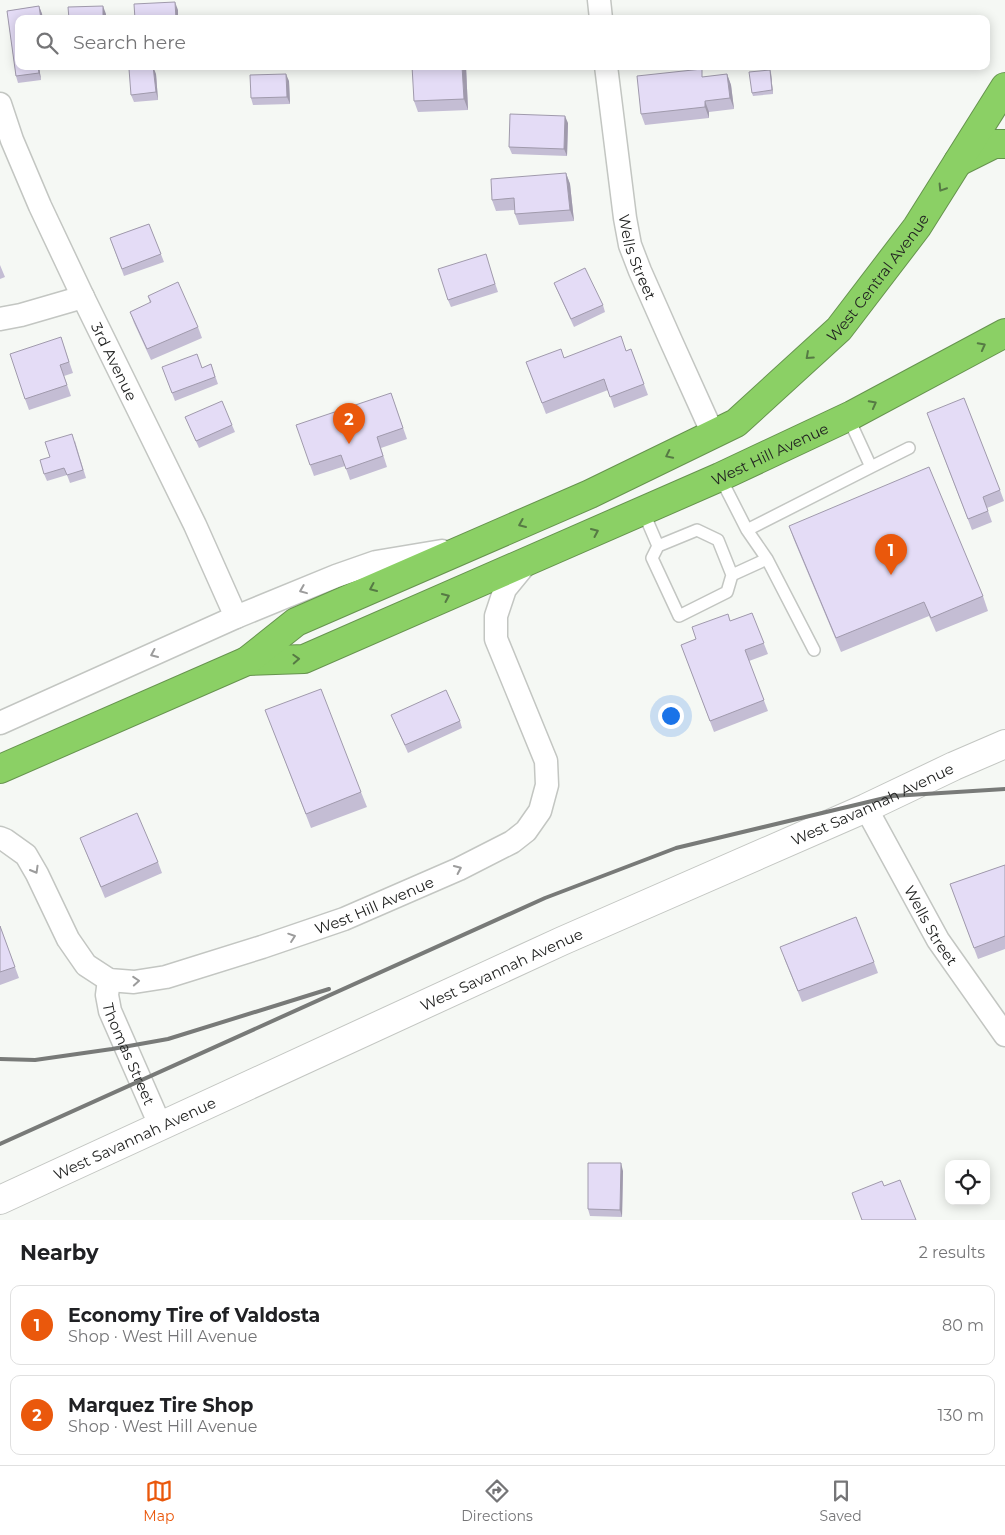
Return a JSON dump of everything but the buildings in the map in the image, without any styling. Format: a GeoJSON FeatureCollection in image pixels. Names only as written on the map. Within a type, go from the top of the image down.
{"type":"FeatureCollection","features":[{"type":"Feature","properties":{"kind":"highway","name":"West Central Avenue"},"geometry":{"type":"LineString","coordinates":[[713,434],[736,423],[839,329],[917,227],[1005,87]]}},
{"type":"Feature","properties":{"kind":"highway"},"geometry":{"type":"LineString","coordinates":[[957,163],[994,144],[1005,144]]}},
{"type":"Feature","properties":{"kind":"highway","name":"West Hill Avenue"},"geometry":{"type":"LineString","coordinates":[[247,661],[304,659],[720,477],[848,416],[1005,333]]}},
{"type":"Feature","properties":{"kind":"highway","name":"West Hill Avenue"},"geometry":{"type":"LineString","coordinates":[[0,769],[247,661],[296,622],[590,494],[713,434]]}},
{"type":"Feature","properties":{"kind":"street"},"geometry":{"type":"LineString","coordinates":[[599,0],[601,15]]}},
{"type":"Feature","properties":{"kind":"street","name":"Wells Street"},"geometry":{"type":"LineString","coordinates":[[606,70],[630,245],[713,434]]}},
{"type":"Feature","properties":{"kind":"street","name":"3rd Avenue"},"geometry":{"type":"LineString","coordinates":[[0,104],[12,140],[40,206],[196,525],[236,617]]}},
{"type":"Feature","properties":{"kind":"street"},"geometry":{"type":"LineString","coordinates":[[0,319],[21,315],[83,297]]}},
{"type":"Feature","properties":{"kind":"street","name":"West Hill Avenue"},"geometry":{"type":"LineString","coordinates":[[0,723],[236,617],[336,576],[376,562],[468,547]]}},
{"type":"Feature","properties":{"kind":"street","name":"West Hill Avenue"},"geometry":{"type":"LineString","coordinates":[[0,838],[6,840],[26,855],[68,939],[86,965],[109,980],[134,982],[166,977],[344,919],[459,869],[512,842],[526,831],[540,811],[547,786],[546,761],[496,639],[496,616],[505,589],[528,561]]}},
{"type":"Feature","properties":{"kind":"street","name":"West Savannah Avenue"},"geometry":{"type":"LineString","coordinates":[[0,1200],[562,942],[866,808],[1005,744]]}},
{"type":"Feature","properties":{"kind":"street","name":"Wells Street"},"geometry":{"type":"LineString","coordinates":[[866,808],[938,940],[1005,1035]]}},
{"type":"Feature","properties":{"kind":"street","name":"Thomas Street"},"geometry":{"type":"LineString","coordinates":[[109,980],[107,995],[110,1011],[160,1125]]}},
{"type":"Feature","properties":{"kind":"lane"},"geometry":{"type":"LineString","coordinates":[[848,416],[871,467]]}},
{"type":"Feature","properties":{"kind":"lane"},"geometry":{"type":"LineString","coordinates":[[747,530],[909,448]]}},
{"type":"Feature","properties":{"kind":"lane"},"geometry":{"type":"LineString","coordinates":[[720,477],[747,530],[767,559],[814,650]]}},
{"type":"Feature","properties":{"kind":"lane"},"geometry":{"type":"LineString","coordinates":[[644,511],[658,546]]}},
{"type":"Feature","properties":{"kind":"lane"},"geometry":{"type":"LineString","coordinates":[[697,530],[718,540],[732,575],[727,592],[679,616],[652,558],[658,546],[697,530]]}},
{"type":"Feature","properties":{"kind":"lane"},"geometry":{"type":"LineString","coordinates":[[732,575],[767,559]]}},
{"type":"Feature","properties":{"kind":"railway"},"geometry":{"type":"LineString","coordinates":[[0,1144],[545,898],[676,848],[893,796],[1005,789]]}},
{"type":"Feature","properties":{"kind":"railway"},"geometry":{"type":"LineString","coordinates":[[0,1059],[35,1060],[168,1039],[329,989]]}},
{"type":"Feature","properties":{"kind":"place","name":"Marquez Tire Shop"},"geometry":{"type":"Point","coordinates":[349,444]}},
{"type":"Feature","properties":{"kind":"place","name":"Economy Tire of Valdosta"},"geometry":{"type":"Point","coordinates":[891,575]}}]}
